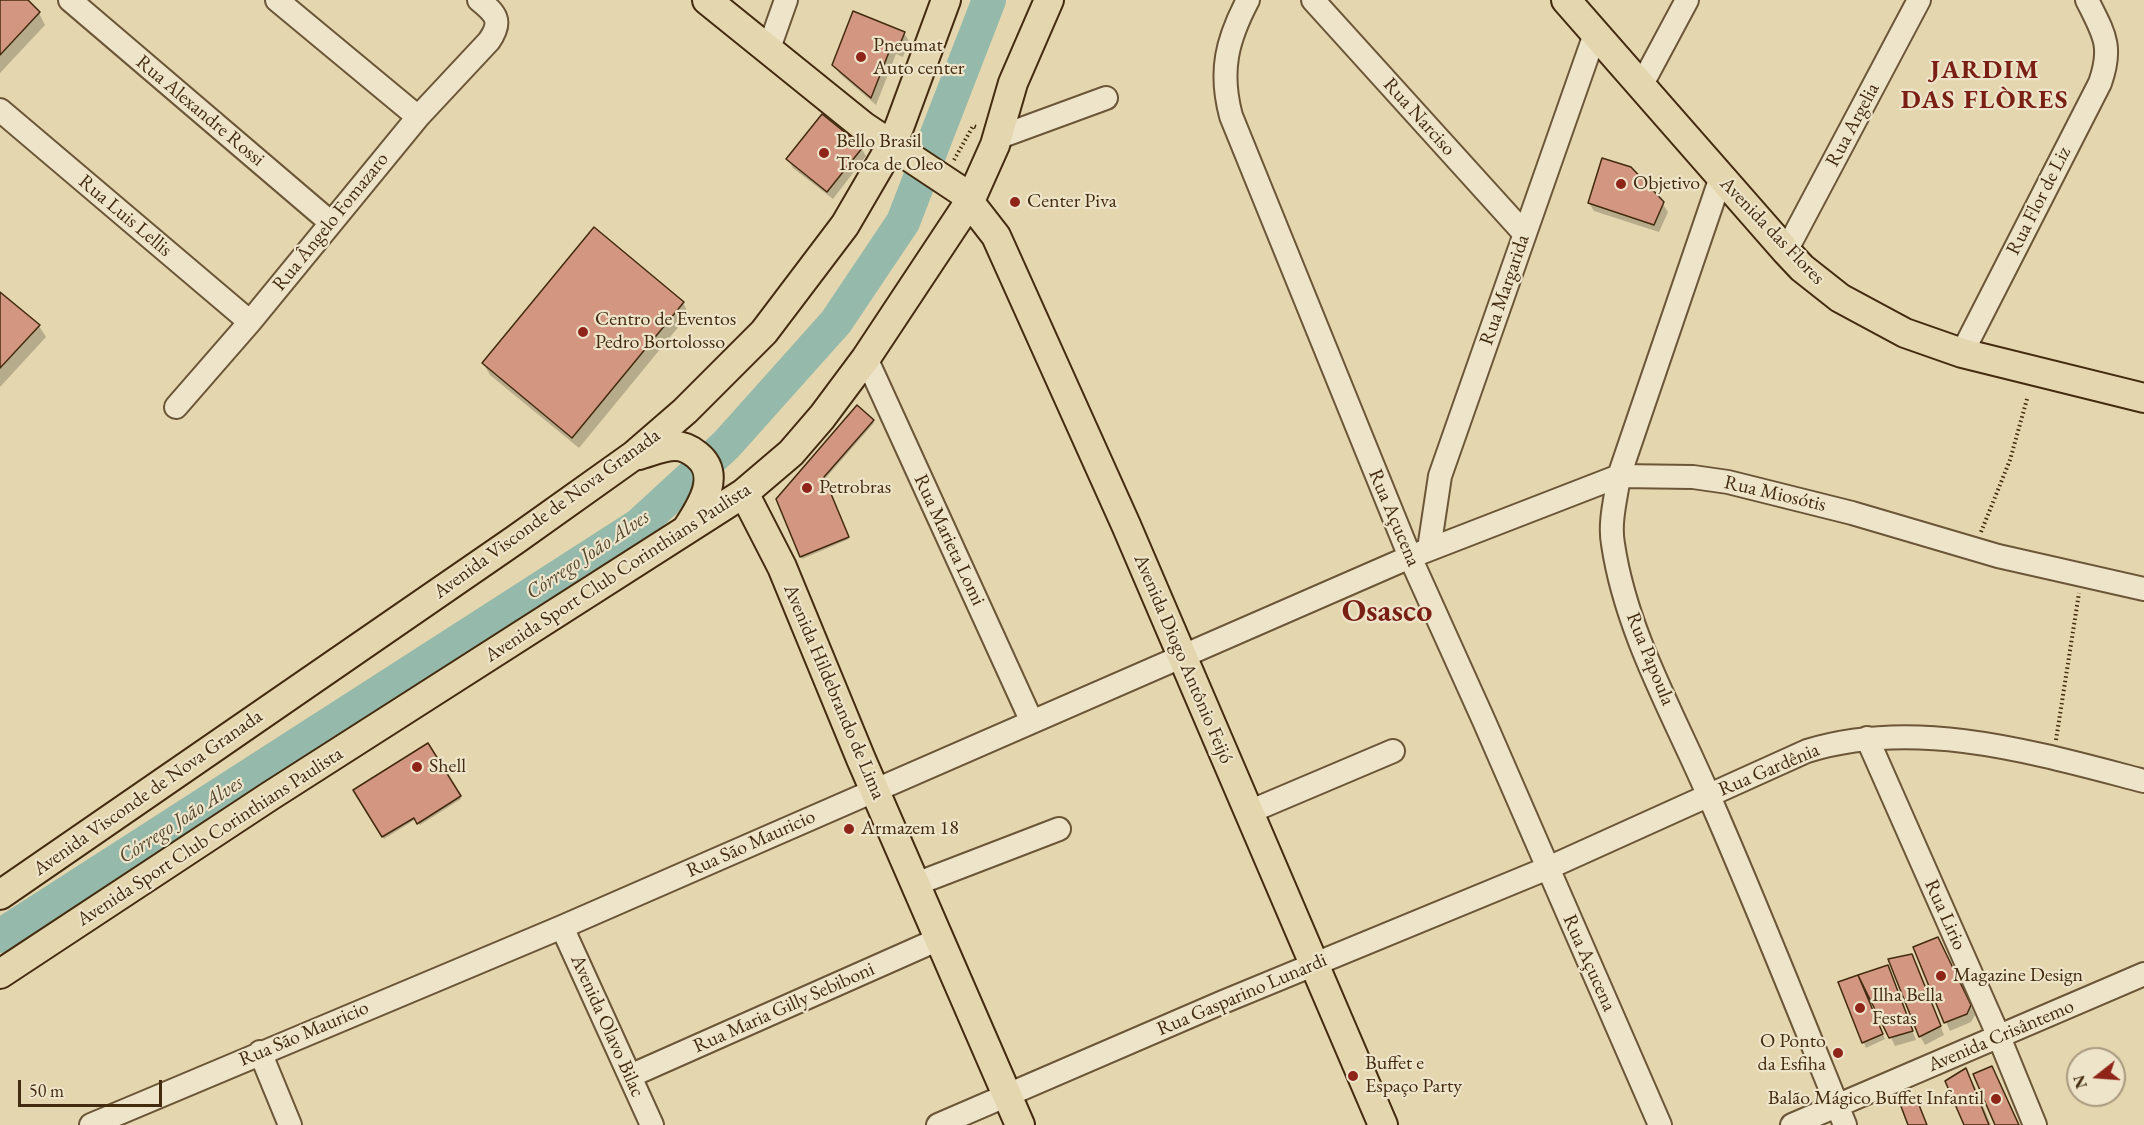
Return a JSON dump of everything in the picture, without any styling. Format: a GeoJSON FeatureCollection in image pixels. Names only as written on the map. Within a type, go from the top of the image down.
{"type":"FeatureCollection","features":[{"type":"Feature","properties":{"kind":"main road","name":"Avenida Diogo Antônio Feijó"},"geometry":{"type":"LineString","coordinates":[[707,0],[863,126],[965,196],[996,236],[1126,525],[1181,658],[1383,1125]]}},
{"type":"Feature","properties":{"kind":"main road","name":"Avenida Visconde de Nova Granada"},"geometry":{"type":"LineString","coordinates":[[0,896],[644,453],[764,332],[845,225],[891,146],[946,0]]}},
{"type":"Feature","properties":{"kind":"main road","name":"Avenida Sport Club Corinthians Paulista"},"geometry":{"type":"LineString","coordinates":[[0,974],[693,520],[744,493],[791,453],[822,417],[866,358],[965,196],[997,138],[1013,83],[1049,0]]}},
{"type":"Feature","properties":{"kind":"main road","name":"Avenida das Flores"},"geometry":{"type":"LineString","coordinates":[[1566,0],[1802,268],[1840,298],[1905,333],[1962,353],[2144,398]]}},
{"type":"Feature","properties":{"kind":"main road"},"geometry":{"type":"LineString","coordinates":[[644,453],[683,446],[700,457],[706,470],[709,486],[693,520]]}},
{"type":"Feature","properties":{"kind":"main road","name":"Avenida Hildebrando de Lima"},"geometry":{"type":"LineString","coordinates":[[744,493],[782,567],[875,790],[1020,1125]]}},
{"type":"Feature","properties":{"kind":"street","name":"Rua Alexandre Rossi"},"geometry":{"type":"LineString","coordinates":[[70,0],[330,222]]}},
{"type":"Feature","properties":{"kind":"street"},"geometry":{"type":"LineString","coordinates":[[277,0],[418,117]]}},
{"type":"Feature","properties":{"kind":"street","name":"Rua Ângelo Fomazaro"},"geometry":{"type":"LineString","coordinates":[[176,407],[250,322],[418,117],[489,40],[497,29],[498,23],[490,9],[479,0]]}},
{"type":"Feature","properties":{"kind":"street"},"geometry":{"type":"LineString","coordinates":[[768,51],[786,0]]}},
{"type":"Feature","properties":{"kind":"street","name":"Rua Açucena"},"geometry":{"type":"LineString","coordinates":[[1248,0],[1227,48],[1226,96],[1231,116],[1419,553],[1484,721],[1660,1125]]}},
{"type":"Feature","properties":{"kind":"street","name":"Rua Narciso"},"geometry":{"type":"LineString","coordinates":[[1313,0],[1524,233]]}},
{"type":"Feature","properties":{"kind":"street"},"geometry":{"type":"LineString","coordinates":[[1641,86],[1687,0]]}},
{"type":"Feature","properties":{"kind":"street","name":"Rua Argelia"},"geometry":{"type":"LineString","coordinates":[[1786,250],[1919,0]]}},
{"type":"Feature","properties":{"kind":"street","name":"Rua Flor de Liz"},"geometry":{"type":"LineString","coordinates":[[1962,353],[2100,83],[2106,66],[2107,47],[2105,37],[2087,0]]}},
{"type":"Feature","properties":{"kind":"street","name":"Rua Margarida"},"geometry":{"type":"LineString","coordinates":[[1419,553],[1440,476],[1595,34]]}},
{"type":"Feature","properties":{"kind":"street"},"geometry":{"type":"LineString","coordinates":[[997,138],[1106,98]]}},
{"type":"Feature","properties":{"kind":"street","name":"Rua Luis Lellis"},"geometry":{"type":"LineString","coordinates":[[0,110],[250,322]]}},
{"type":"Feature","properties":{"kind":"street","name":"Rua Papoula"},"geometry":{"type":"LineString","coordinates":[[1720,177],[1619,476],[1612,522],[1612,541],[1618,571],[1644,649],[1709,795],[1841,1115]]}},
{"type":"Feature","properties":{"kind":"street","name":"Rua Marieta Lomi"},"geometry":{"type":"LineString","coordinates":[[866,358],[1032,722]]}},
{"type":"Feature","properties":{"kind":"street","name":"Rua Miosótis"},"geometry":{"type":"LineString","coordinates":[[1419,553],[1619,476],[1693,477],[1728,482],[1852,513],[1998,556],[2144,589]]}},
{"type":"Feature","properties":{"kind":"street","name":"Rua São Mauricio"},"geometry":{"type":"LineString","coordinates":[[91,1125],[260,1052],[562,927],[1419,553]]}},
{"type":"Feature","properties":{"kind":"street","name":"Rua Gardênia"},"geometry":{"type":"LineString","coordinates":[[1548,868],[1807,751],[1835,743],[1868,738],[1925,738],[2054,757],[2144,781]]}},
{"type":"Feature","properties":{"kind":"street","name":"Rua Lirio"},"geometry":{"type":"LineString","coordinates":[[1868,738],[1999,1037],[2035,1125]]}},
{"type":"Feature","properties":{"kind":"street"},"geometry":{"type":"LineString","coordinates":[[1249,812],[1393,751]]}},
{"type":"Feature","properties":{"kind":"street"},"geometry":{"type":"LineString","coordinates":[[916,884],[1059,829]]}},
{"type":"Feature","properties":{"kind":"street","name":"Rua Gasparino Lunardi"},"geometry":{"type":"LineString","coordinates":[[938,1125],[1315,964],[1548,868]]}},
{"type":"Feature","properties":{"kind":"street","name":"Avenida Olavo Bilac"},"geometry":{"type":"LineString","coordinates":[[562,927],[652,1125]]}},
{"type":"Feature","properties":{"kind":"street","name":"Rua Maria Gilly Sebiboni"},"geometry":{"type":"LineString","coordinates":[[630,1076],[939,939]]}},
{"type":"Feature","properties":{"kind":"street","name":"Avenida Crisântemo"},"geometry":{"type":"LineString","coordinates":[[1792,1125],[1841,1115],[1999,1037],[2144,974]]}},
{"type":"Feature","properties":{"kind":"street"},"geometry":{"type":"LineString","coordinates":[[260,1052],[290,1125]]}},
{"type":"Feature","properties":{"kind":"path"},"geometry":{"type":"LineString","coordinates":[[1974,548],[2010,460],[2026,399]]}},
{"type":"Feature","properties":{"kind":"path"},"geometry":{"type":"LineString","coordinates":[[2054,757],[2082,574]]}},
{"type":"Feature","properties":{"kind":"building"},"geometry":{"type":"Polygon","coordinates":[[[0,0],[28,0],[40,12],[0,55],[0,0]]]}},
{"type":"Feature","properties":{"kind":"building","name":"Pneumat Auto center"},"geometry":{"type":"Polygon","coordinates":[[[853,11],[905,32],[898,49],[891,47],[871,98],[832,65],[853,11]]]}},
{"type":"Feature","properties":{"kind":"building","name":"Bello Brasil Troca de Oleo"},"geometry":{"type":"Polygon","coordinates":[[[822,114],[863,147],[827,192],[786,159],[822,114]]]}},
{"type":"Feature","properties":{"kind":"building","name":"Objetivo"},"geometry":{"type":"Polygon","coordinates":[[[1602,158],[1631,167],[1664,202],[1654,225],[1588,203],[1602,158]]]}},
{"type":"Feature","properties":{"kind":"building","name":"Centro de Eventos Pedro Bortolosso"},"geometry":{"type":"Polygon","coordinates":[[[594,227],[684,302],[572,438],[482,363],[594,227]]]}},
{"type":"Feature","properties":{"kind":"building"},"geometry":{"type":"Polygon","coordinates":[[[0,292],[40,325],[0,368],[0,292]]]}},
{"type":"Feature","properties":{"kind":"building","name":"Petrobras"},"geometry":{"type":"Polygon","coordinates":[[[857,405],[874,420],[824,477],[849,537],[800,557],[776,499],[857,405]]]}},
{"type":"Feature","properties":{"kind":"building","name":"Shell"},"geometry":{"type":"Polygon","coordinates":[[[428,743],[461,796],[417,824],[414,818],[382,837],[353,790],[428,743]]]}},
{"type":"Feature","properties":{"kind":"building","name":"Magazine Design"},"geometry":{"type":"Polygon","coordinates":[[[1938,937],[1971,1005],[1967,1014],[1944,1023],[1913,947],[1938,937]]]}},
{"type":"Feature","properties":{"kind":"building"},"geometry":{"type":"Polygon","coordinates":[[[1912,954],[1941,1026],[1919,1037],[1888,959],[1912,954]]]}},
{"type":"Feature","properties":{"kind":"building"},"geometry":{"type":"Polygon","coordinates":[[[1888,965],[1913,1031],[1889,1038],[1858,975],[1888,965]]]}},
{"type":"Feature","properties":{"kind":"building","name":"Ilha Bella Festas"},"geometry":{"type":"Polygon","coordinates":[[[1858,975],[1883,1034],[1862,1043],[1838,982],[1858,975]]]}},
{"type":"Feature","properties":{"kind":"building","name":"Balão Mágico Buffet Infantil"},"geometry":{"type":"Polygon","coordinates":[[[1992,1066],[2019,1125],[1995,1125],[1973,1074],[1992,1066]]]}},
{"type":"Feature","properties":{"kind":"building"},"geometry":{"type":"Polygon","coordinates":[[[1966,1068],[1989,1125],[1964,1125],[1945,1081],[1966,1068]]]}},
{"type":"Feature","properties":{"kind":"building"},"geometry":{"type":"Polygon","coordinates":[[[1915,1095],[1927,1125],[1908,1125],[1899,1101],[1915,1095]]]}},
{"type":"Feature","properties":{"kind":"waterway","name":"Córrego João Alves"},"geometry":{"type":"LineString","coordinates":[[0,936],[639,525],[726,445],[836,322],[903,222],[989,0]]}},
{"type":"Feature","properties":{"kind":"place","name":"Pneumat Auto center"},"geometry":{"type":"Point","coordinates":[861,57]}},
{"type":"Feature","properties":{"kind":"place","name":"Bello Brasil Troca de Oleo"},"geometry":{"type":"Point","coordinates":[824,153]}},
{"type":"Feature","properties":{"kind":"place","name":"Objetivo"},"geometry":{"type":"Point","coordinates":[1621,184]}},
{"type":"Feature","properties":{"kind":"place","name":"Center Piva"},"geometry":{"type":"Point","coordinates":[1015,202]}},
{"type":"Feature","properties":{"kind":"place","name":"Centro de Eventos Pedro Bortolosso"},"geometry":{"type":"Point","coordinates":[583,332]}},
{"type":"Feature","properties":{"kind":"place","name":"Petrobras"},"geometry":{"type":"Point","coordinates":[807,488]}},
{"type":"Feature","properties":{"kind":"place","name":"Shell"},"geometry":{"type":"Point","coordinates":[417,767]}},
{"type":"Feature","properties":{"kind":"place","name":"Armazem 18"},"geometry":{"type":"Point","coordinates":[849,829]}},
{"type":"Feature","properties":{"kind":"place","name":"Magazine Design"},"geometry":{"type":"Point","coordinates":[1941,976]}},
{"type":"Feature","properties":{"kind":"place","name":"Ilha Bella Festas"},"geometry":{"type":"Point","coordinates":[1860,1008]}},
{"type":"Feature","properties":{"kind":"place","name":"O Ponto da Esfiha"},"geometry":{"type":"Point","coordinates":[1838,1053]}},
{"type":"Feature","properties":{"kind":"place","name":"Buffet e Espaço Party"},"geometry":{"type":"Point","coordinates":[1353,1076]}},
{"type":"Feature","properties":{"kind":"place","name":"Balão Mágico Buffet Infantil"},"geometry":{"type":"Point","coordinates":[1996,1099]}},
{"type":"Feature","properties":{"kind":"district","name":"JARDIM DAS FLÒRES"},"geometry":{"type":"Point","coordinates":[1985,86]}},
{"type":"Feature","properties":{"kind":"district","name":"Osasco"},"geometry":{"type":"Point","coordinates":[1387,612]}}]}
